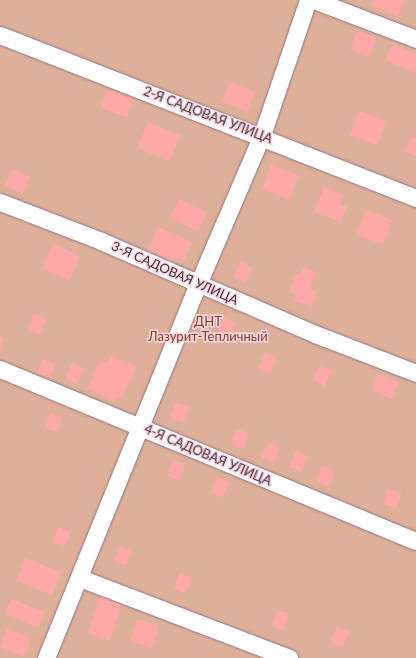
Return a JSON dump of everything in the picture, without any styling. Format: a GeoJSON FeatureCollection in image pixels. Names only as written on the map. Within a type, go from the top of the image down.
{"type":"FeatureCollection","features":[{"type":"Feature","properties":{"kind":"street"},"geometry":{"type":"LineString","coordinates":[[46,658],[80,578],[198,284],[262,136],[308,0]]}},
{"type":"Feature","properties":{"kind":"street"},"geometry":{"type":"LineString","coordinates":[[314,0],[416,39]]}},
{"type":"Feature","properties":{"kind":"street","name":"2-Я САДОВАЯ УЛИЦА"},"geometry":{"type":"LineString","coordinates":[[0,35],[262,136],[416,198]]}},
{"type":"Feature","properties":{"kind":"street","name":"3-Я САДОВАЯ УЛИЦА"},"geometry":{"type":"LineString","coordinates":[[0,202],[101,241],[198,284],[416,373]]}},
{"type":"Feature","properties":{"kind":"street","name":"4-Я САДОВАЯ УЛИЦА"},"geometry":{"type":"LineString","coordinates":[[0,369],[416,541]]}},
{"type":"Feature","properties":{"kind":"street"},"geometry":{"type":"LineString","coordinates":[[80,578],[289,658]]}},
{"type":"Feature","properties":{"kind":"green space","name":"ДНТ Лазурит-Тепличный"},"geometry":{"type":"Polygon","coordinates":[[[0,0],[416,0],[416,658],[0,658],[0,0]]]}},
{"type":"Feature","properties":{"kind":"building"},"geometry":{"type":"Polygon","coordinates":[[[373,0],[404,0],[398,16],[371,6],[373,0]]]}},
{"type":"Feature","properties":{"kind":"building"},"geometry":{"type":"Polygon","coordinates":[[[357,31],[376,38],[369,57],[350,50],[357,31]]]}},
{"type":"Feature","properties":{"kind":"building"},"geometry":{"type":"Polygon","coordinates":[[[393,44],[416,53],[416,73],[385,60],[393,44]]]}},
{"type":"Feature","properties":{"kind":"building"},"geometry":{"type":"Polygon","coordinates":[[[230,81],[255,91],[247,112],[222,101],[230,81]]]}},
{"type":"Feature","properties":{"kind":"building"},"geometry":{"type":"Polygon","coordinates":[[[107,90],[133,99],[127,117],[101,108],[107,90]]]}},
{"type":"Feature","properties":{"kind":"building"},"geometry":{"type":"Polygon","coordinates":[[[359,111],[386,121],[377,145],[350,135],[359,111]]]}},
{"type":"Feature","properties":{"kind":"building"},"geometry":{"type":"Polygon","coordinates":[[[148,122],[180,135],[170,161],[138,148],[148,122]]]}},
{"type":"Feature","properties":{"kind":"building"},"geometry":{"type":"Polygon","coordinates":[[[411,136],[416,138],[416,156],[405,152],[411,136]]]}},
{"type":"Feature","properties":{"kind":"building"},"geometry":{"type":"Polygon","coordinates":[[[271,165],[298,175],[289,199],[262,189],[271,165]]]}},
{"type":"Feature","properties":{"kind":"building"},"geometry":{"type":"Polygon","coordinates":[[[12,169],[30,177],[23,194],[5,185],[12,169]]]}},
{"type":"Feature","properties":{"kind":"building"},"geometry":{"type":"Polygon","coordinates":[[[324,187],[344,195],[341,205],[347,207],[341,222],[314,212],[324,187]]]}},
{"type":"Feature","properties":{"kind":"building"},"geometry":{"type":"Polygon","coordinates":[[[179,199],[207,212],[198,231],[170,218],[179,199]]]}},
{"type":"Feature","properties":{"kind":"building"},"geometry":{"type":"Polygon","coordinates":[[[365,210],[392,220],[383,244],[356,234],[365,210]]]}},
{"type":"Feature","properties":{"kind":"building"},"geometry":{"type":"Polygon","coordinates":[[[158,227],[192,242],[184,261],[174,257],[173,261],[148,250],[158,227]]]}},
{"type":"Feature","properties":{"kind":"building"},"geometry":{"type":"Polygon","coordinates":[[[53,244],[80,256],[69,281],[42,269],[53,244]]]}},
{"type":"Feature","properties":{"kind":"building"},"geometry":{"type":"Polygon","coordinates":[[[240,262],[252,267],[245,283],[233,278],[240,262]]]}},
{"type":"Feature","properties":{"kind":"building"},"geometry":{"type":"Polygon","coordinates":[[[303,267],[316,272],[310,289],[317,292],[312,307],[294,301],[296,295],[289,292],[296,273],[300,275],[303,267]]]}},
{"type":"Feature","properties":{"kind":"building"},"geometry":{"type":"Polygon","coordinates":[[[34,314],[46,318],[41,334],[29,330],[34,314]]]}},
{"type":"Feature","properties":{"kind":"building"},"geometry":{"type":"Polygon","coordinates":[[[223,318],[235,322],[230,338],[218,334],[223,318]]]}},
{"type":"Feature","properties":{"kind":"building"},"geometry":{"type":"Polygon","coordinates":[[[0,336],[4,338],[0,349],[0,336]]]}},
{"type":"Feature","properties":{"kind":"building"},"geometry":{"type":"Polygon","coordinates":[[[265,353],[277,358],[270,374],[258,369],[265,353]]]}},
{"type":"Feature","properties":{"kind":"building"},"geometry":{"type":"Polygon","coordinates":[[[111,356],[136,366],[122,399],[117,397],[115,401],[87,389],[100,360],[108,363],[111,356]]]}},
{"type":"Feature","properties":{"kind":"building"},"geometry":{"type":"Polygon","coordinates":[[[42,359],[55,363],[51,378],[37,374],[42,359]]]}},
{"type":"Feature","properties":{"kind":"building"},"geometry":{"type":"Polygon","coordinates":[[[72,363],[84,368],[77,384],[65,379],[72,363]]]}},
{"type":"Feature","properties":{"kind":"building"},"geometry":{"type":"Polygon","coordinates":[[[320,365],[332,370],[325,386],[313,381],[320,365]]]}},
{"type":"Feature","properties":{"kind":"building"},"geometry":{"type":"Polygon","coordinates":[[[378,374],[399,382],[392,399],[372,391],[378,374]]]}},
{"type":"Feature","properties":{"kind":"building"},"geometry":{"type":"Polygon","coordinates":[[[175,403],[188,407],[184,422],[170,418],[175,403]]]}},
{"type":"Feature","properties":{"kind":"building"},"geometry":{"type":"Polygon","coordinates":[[[50,413],[62,417],[57,432],[45,428],[50,413]]]}},
{"type":"Feature","properties":{"kind":"building"},"geometry":{"type":"Polygon","coordinates":[[[236,429],[248,433],[243,448],[231,444],[236,429]]]}},
{"type":"Feature","properties":{"kind":"building"},"geometry":{"type":"Polygon","coordinates":[[[268,442],[280,447],[273,463],[261,458],[268,442]]]}},
{"type":"Feature","properties":{"kind":"building"},"geometry":{"type":"Polygon","coordinates":[[[296,451],[308,456],[301,472],[289,467],[296,451]]]}},
{"type":"Feature","properties":{"kind":"building"},"geometry":{"type":"Polygon","coordinates":[[[173,460],[185,464],[180,480],[168,476],[173,460]]]}},
{"type":"Feature","properties":{"kind":"building"},"geometry":{"type":"Polygon","coordinates":[[[322,466],[335,471],[329,487],[316,482],[322,466]]]}},
{"type":"Feature","properties":{"kind":"building"},"geometry":{"type":"Polygon","coordinates":[[[217,477],[229,482],[222,498],[210,493],[217,477]]]}},
{"type":"Feature","properties":{"kind":"building"},"geometry":{"type":"Polygon","coordinates":[[[388,489],[401,493],[397,508],[383,504],[388,489]]]}},
{"type":"Feature","properties":{"kind":"building"},"geometry":{"type":"Polygon","coordinates":[[[58,527],[71,531],[64,547],[52,543],[58,527]]]}},
{"type":"Feature","properties":{"kind":"building"},"geometry":{"type":"Polygon","coordinates":[[[119,546],[131,550],[126,565],[114,561],[119,546]]]}},
{"type":"Feature","properties":{"kind":"building"},"geometry":{"type":"Polygon","coordinates":[[[25,558],[61,572],[52,595],[16,581],[25,558]]]}},
{"type":"Feature","properties":{"kind":"building"},"geometry":{"type":"Polygon","coordinates":[[[179,573],[191,577],[186,593],[174,589],[179,573]]]}},
{"type":"Feature","properties":{"kind":"building"},"geometry":{"type":"Polygon","coordinates":[[[101,595],[123,602],[110,641],[88,634],[101,595]]]}},
{"type":"Feature","properties":{"kind":"building"},"geometry":{"type":"Polygon","coordinates":[[[11,599],[45,612],[39,628],[5,615],[11,599]]]}},
{"type":"Feature","properties":{"kind":"building"},"geometry":{"type":"Polygon","coordinates":[[[277,610],[289,614],[284,630],[272,626],[277,610]]]}},
{"type":"Feature","properties":{"kind":"building"},"geometry":{"type":"Polygon","coordinates":[[[137,619],[159,626],[152,648],[130,641],[137,619]]]}},
{"type":"Feature","properties":{"kind":"building"},"geometry":{"type":"Polygon","coordinates":[[[337,627],[349,632],[342,648],[330,643],[337,627]]]}},
{"type":"Feature","properties":{"kind":"building"},"geometry":{"type":"Polygon","coordinates":[[[7,629],[31,638],[24,657],[0,648],[7,629]]]}}]}
